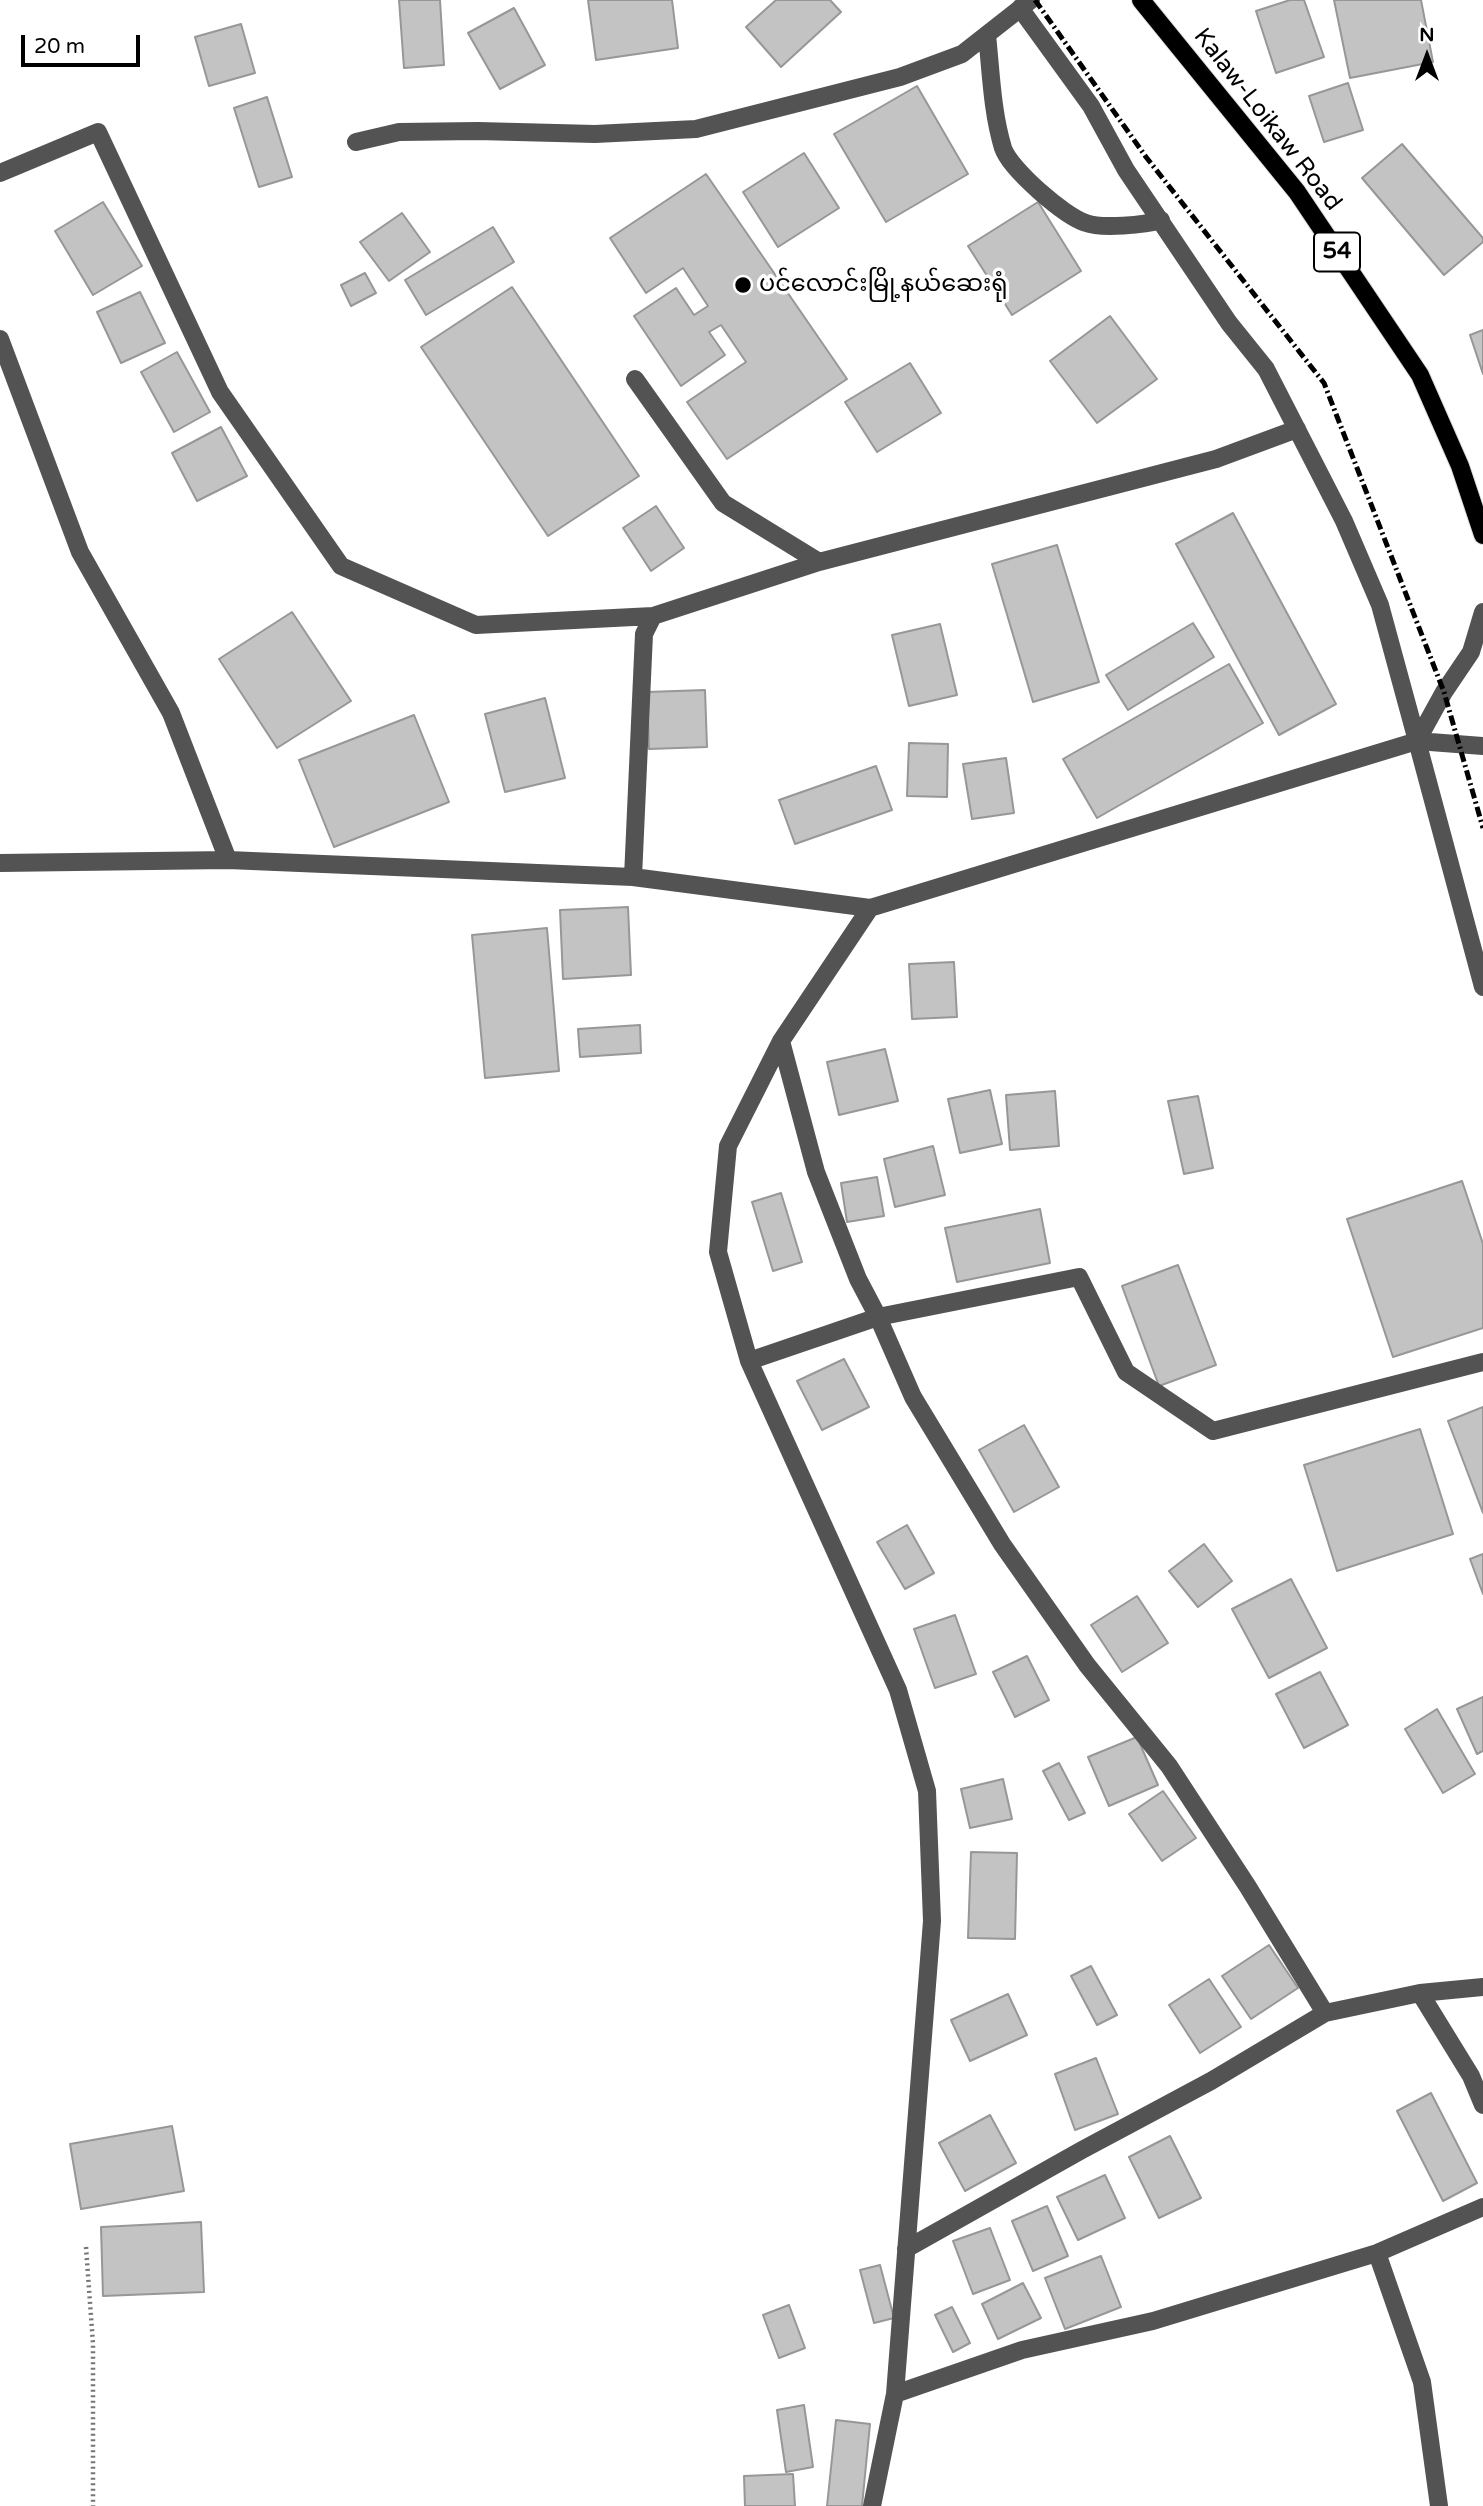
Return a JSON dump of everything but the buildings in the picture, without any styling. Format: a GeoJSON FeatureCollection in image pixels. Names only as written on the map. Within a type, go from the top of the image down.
{"type":"FeatureCollection","features":[{"type":"Feature","properties":{"kind":"main road","name":"Kalaw-Loikaw Road"},"geometry":{"type":"LineString","coordinates":[[1141,0],[1297,192],[1420,375],[1460,466],[1483,535]]}},
{"type":"Feature","properties":{"kind":"street"},"geometry":{"type":"LineString","coordinates":[[355,142],[399,132],[595,134],[696,129],[900,77],[962,54],[1026,4],[1091,106],[1126,170],[1229,323],[1266,369],[1344,521],[1380,604],[1483,987]]}},
{"type":"Feature","properties":{"kind":"street"},"geometry":{"type":"LineString","coordinates":[[987,35],[1003,150],[1038,192],[1086,224],[1144,225],[1161,220]]}},
{"type":"Feature","properties":{"kind":"street"},"geometry":{"type":"LineString","coordinates":[[0,173],[98,132],[220,392],[341,566],[476,625],[653,616],[819,562],[1216,459],[1297,429]]}},
{"type":"Feature","properties":{"kind":"street"},"geometry":{"type":"LineString","coordinates":[[0,339],[80,552],[171,713],[228,860]]}},
{"type":"Feature","properties":{"kind":"street"},"geometry":{"type":"LineString","coordinates":[[635,379],[723,503],[819,562]]}},
{"type":"Feature","properties":{"kind":"street"},"geometry":{"type":"LineString","coordinates":[[1417,741],[1444,692],[1471,652],[1483,612]]}},
{"type":"Feature","properties":{"kind":"street"},"geometry":{"type":"LineString","coordinates":[[633,877],[644,634],[653,616]]}},
{"type":"Feature","properties":{"kind":"street"},"geometry":{"type":"LineString","coordinates":[[0,863],[228,860],[633,877],[870,908],[1417,741],[1483,746]]}},
{"type":"Feature","properties":{"kind":"street"},"geometry":{"type":"LineString","coordinates":[[870,908],[781,1041],[727,1146],[718,1252],[749,1360],[898,1690],[927,1791],[932,1921],[895,2394],[872,2506]]}},
{"type":"Feature","properties":{"kind":"street"},"geometry":{"type":"LineString","coordinates":[[781,1041],[816,1172],[858,1279],[913,1397],[1002,1544],[1087,1665],[1170,1766],[1248,1886],[1325,2013]]}},
{"type":"Feature","properties":{"kind":"street"},"geometry":{"type":"LineString","coordinates":[[749,1360],[878,1317],[1079,1277],[1126,1372],[1213,1431],[1483,1362]]}},
{"type":"Feature","properties":{"kind":"street"},"geometry":{"type":"LineString","coordinates":[[906,2249],[1211,2081],[1325,2013],[1420,1993],[1483,1987]]}},
{"type":"Feature","properties":{"kind":"street"},"geometry":{"type":"LineString","coordinates":[[1420,1993],[1471,2076],[1483,2105]]}},
{"type":"Feature","properties":{"kind":"street"},"geometry":{"type":"LineString","coordinates":[[895,2394],[1022,2350],[1153,2321],[1377,2253],[1483,2207]]}},
{"type":"Feature","properties":{"kind":"street"},"geometry":{"type":"LineString","coordinates":[[1377,2253],[1422,2382],[1439,2506]]}},
{"type":"Feature","properties":{"kind":"path"},"geometry":{"type":"LineString","coordinates":[[86,2247],[93,2344],[93,2506]]}},
{"type":"Feature","properties":{"kind":"railway"},"geometry":{"type":"LineString","coordinates":[[1035,0],[1146,157],[1324,383],[1444,692],[1483,828]]}},
{"type":"Feature","properties":{"kind":"place","name":"ပင်လောင်းမြို့နယ်ဆေးရုံ"},"geometry":{"type":"Point","coordinates":[743,285]}}]}
